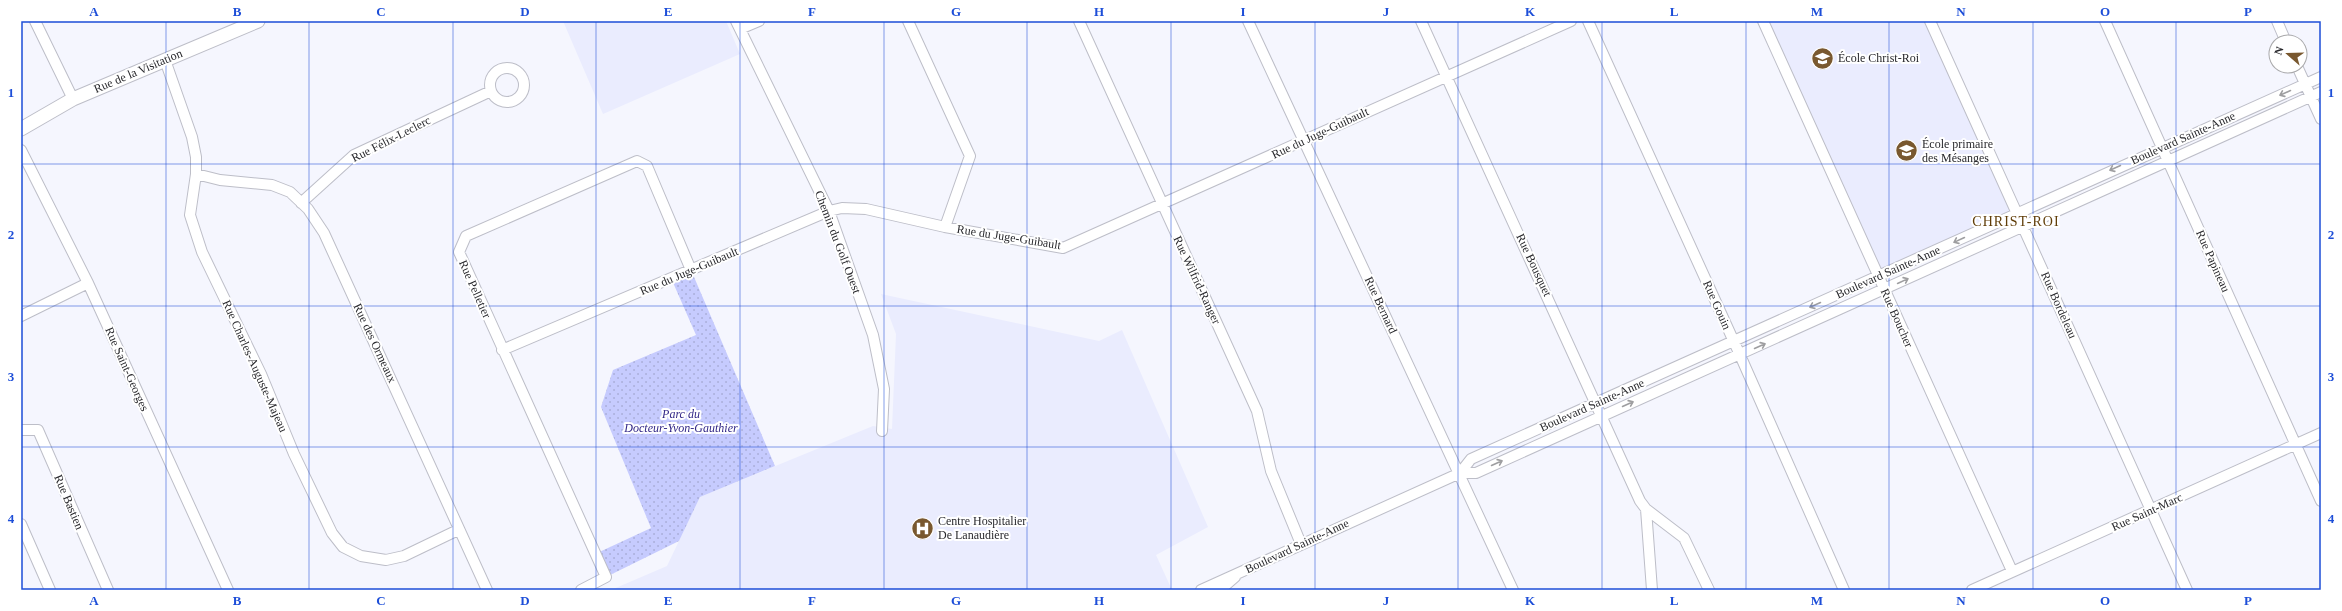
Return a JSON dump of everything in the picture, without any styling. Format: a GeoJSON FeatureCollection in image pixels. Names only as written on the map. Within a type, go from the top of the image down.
{"type":"FeatureCollection","features":[{"type":"Feature","properties":{"kind":"main road","name":"Rue de la Visitation"},"geometry":{"type":"LineString","coordinates":[[21,129],[73,99],[258,21]]}},
{"type":"Feature","properties":{"kind":"street"},"geometry":{"type":"LineString","coordinates":[[35,21],[73,99]]}},
{"type":"Feature","properties":{"kind":"street"},"geometry":{"type":"LineString","coordinates":[[738,25],[759,21]]}},
{"type":"Feature","properties":{"kind":"street"},"geometry":{"type":"LineString","coordinates":[[908,21],[970,156],[945,227]]}},
{"type":"Feature","properties":{"kind":"street","name":"Rue Wilfrid-Ranger"},"geometry":{"type":"LineString","coordinates":[[1079,21],[1257,411],[1271,471],[1301,544]]}},
{"type":"Feature","properties":{"kind":"street","name":"Rue Bernard"},"geometry":{"type":"LineString","coordinates":[[1248,21],[1460,473],[1513,590]]}},
{"type":"Feature","properties":{"kind":"street","name":"Rue Bousquet"},"geometry":{"type":"LineString","coordinates":[[1421,21],[1603,415],[1640,501],[1646,509],[1684,538],[1709,590]]}},
{"type":"Feature","properties":{"kind":"street","name":"Rue du Juge-Guibault"},"geometry":{"type":"LineString","coordinates":[[502,350],[829,211],[842,208],[866,209],[945,227],[1063,248],[1571,21]]}},
{"type":"Feature","properties":{"kind":"street","name":"Rue Gouin"},"geometry":{"type":"LineString","coordinates":[[1588,21],[1734,341],[1844,590]]}},
{"type":"Feature","properties":{"kind":"street","name":"Rue Boucher"},"geometry":{"type":"LineString","coordinates":[[1763,21],[2012,571]]}},
{"type":"Feature","properties":{"kind":"street","name":"Rue Bordeleau"},"geometry":{"type":"LineString","coordinates":[[1930,21],[2152,509],[2187,590]]}},
{"type":"Feature","properties":{"kind":"street","name":"Rue Papineau"},"geometry":{"type":"LineString","coordinates":[[2105,21],[2321,501]]}},
{"type":"Feature","properties":{"kind":"street"},"geometry":{"type":"LineString","coordinates":[[2277,21],[2283,34]]}},
{"type":"Feature","properties":{"kind":"street","name":"Chemin du Golf Ouest"},"geometry":{"type":"LineString","coordinates":[[738,25],[829,211],[876,348],[884,389],[882,431]]}},
{"type":"Feature","properties":{"kind":"street","name":"Rue Charles-Auguste-Majeau"},"geometry":{"type":"LineString","coordinates":[[165,60],[192,137],[196,157],[196,174],[190,215],[202,252],[257,367],[294,454],[332,533],[343,547],[361,556],[386,560],[404,556],[458,530]]}},
{"type":"Feature","properties":{"kind":"street"},"geometry":{"type":"LineString","coordinates":[[2301,74],[2321,119]]}},
{"type":"Feature","properties":{"kind":"street","name":"Boulevard Sainte-Anne"},"geometry":{"type":"LineString","coordinates":[[1460,473],[1471,459],[2321,77]]}},
{"type":"Feature","properties":{"kind":"street","name":"Rue Félix-Leclerc"},"geometry":{"type":"LineString","coordinates":[[302,203],[354,155],[491,91]]}},
{"type":"Feature","properties":{"kind":"street","name":"Boulevard Sainte-Anne"},"geometry":{"type":"LineString","coordinates":[[1201,590],[1460,473],[1476,473],[2321,92]]}},
{"type":"Feature","properties":{"kind":"street","name":"Rue Saint-Georges"},"geometry":{"type":"LineString","coordinates":[[21,150],[88,283],[228,590]]}},
{"type":"Feature","properties":{"kind":"street","name":"Rue Pelletier"},"geometry":{"type":"LineString","coordinates":[[581,590],[606,577],[502,350],[459,252],[466,236],[637,161],[647,166],[690,270]]}},
{"type":"Feature","properties":{"kind":"street","name":"Rue des Ormeaux"},"geometry":{"type":"LineString","coordinates":[[196,174],[220,180],[272,185],[290,192],[302,203],[324,233],[387,367],[458,530],[487,590]]}},
{"type":"Feature","properties":{"kind":"street"},"geometry":{"type":"LineString","coordinates":[[21,316],[88,283]]}},
{"type":"Feature","properties":{"kind":"street","name":"Rue Bastien"},"geometry":{"type":"LineString","coordinates":[[21,430],[38,430],[108,590]]}},
{"type":"Feature","properties":{"kind":"street","name":"Rue Saint-Marc"},"geometry":{"type":"LineString","coordinates":[[1972,590],[2321,433]]}},
{"type":"Feature","properties":{"kind":"street","name":"Rue Bousquet"},"geometry":{"type":"LineString","coordinates":[[1646,509],[1652,590]]}},
{"type":"Feature","properties":{"kind":"street"},"geometry":{"type":"LineString","coordinates":[[21,524],[50,590]]}},
{"type":"Feature","properties":{"kind":"street"},"geometry":{"type":"LineString","coordinates":[[1220,590],[1242,571]]}},
{"type":"Feature","properties":{"kind":"shaded area"},"geometry":{"type":"Polygon","coordinates":[[[563,21],[726,21],[740,54],[603,114],[563,21]]]}},
{"type":"Feature","properties":{"kind":"shaded area","name":"École primaire des Mésanges"},"geometry":{"type":"Polygon","coordinates":[[[1763,21],[1930,21],[2017,213],[1879,276],[1763,21]]]}},
{"type":"Feature","properties":{"kind":"shaded area"},"geometry":{"type":"Polygon","coordinates":[[[881,294],[1099,341],[1122,330],[1208,527],[1156,555],[1172,590],[611,590],[667,566],[700,497],[873,426],[892,429],[896,334],[881,294]]]}},
{"type":"Feature","properties":{"kind":"green space","name":"Parc du Docteur-Yvon-Gauthier"},"geometry":{"type":"Polygon","coordinates":[[[691,270],[775,466],[700,497],[679,541],[606,577],[595,554],[651,528],[601,407],[613,370],[696,335],[671,278],[691,270]]]}},
{"type":"Feature","properties":{"kind":"place","name":"École Christ-Roi"},"geometry":{"type":"Point","coordinates":[1822,58]}},
{"type":"Feature","properties":{"kind":"place","name":"École primaire des Mésanges"},"geometry":{"type":"Point","coordinates":[1906,151]}},
{"type":"Feature","properties":{"kind":"place","name":"Centre Hospitalier De Lanaudière"},"geometry":{"type":"Point","coordinates":[922,528]}},
{"type":"Feature","properties":{"kind":"district","name":"CHRIST-ROI"},"geometry":{"type":"Point","coordinates":[2016,221]}}]}
